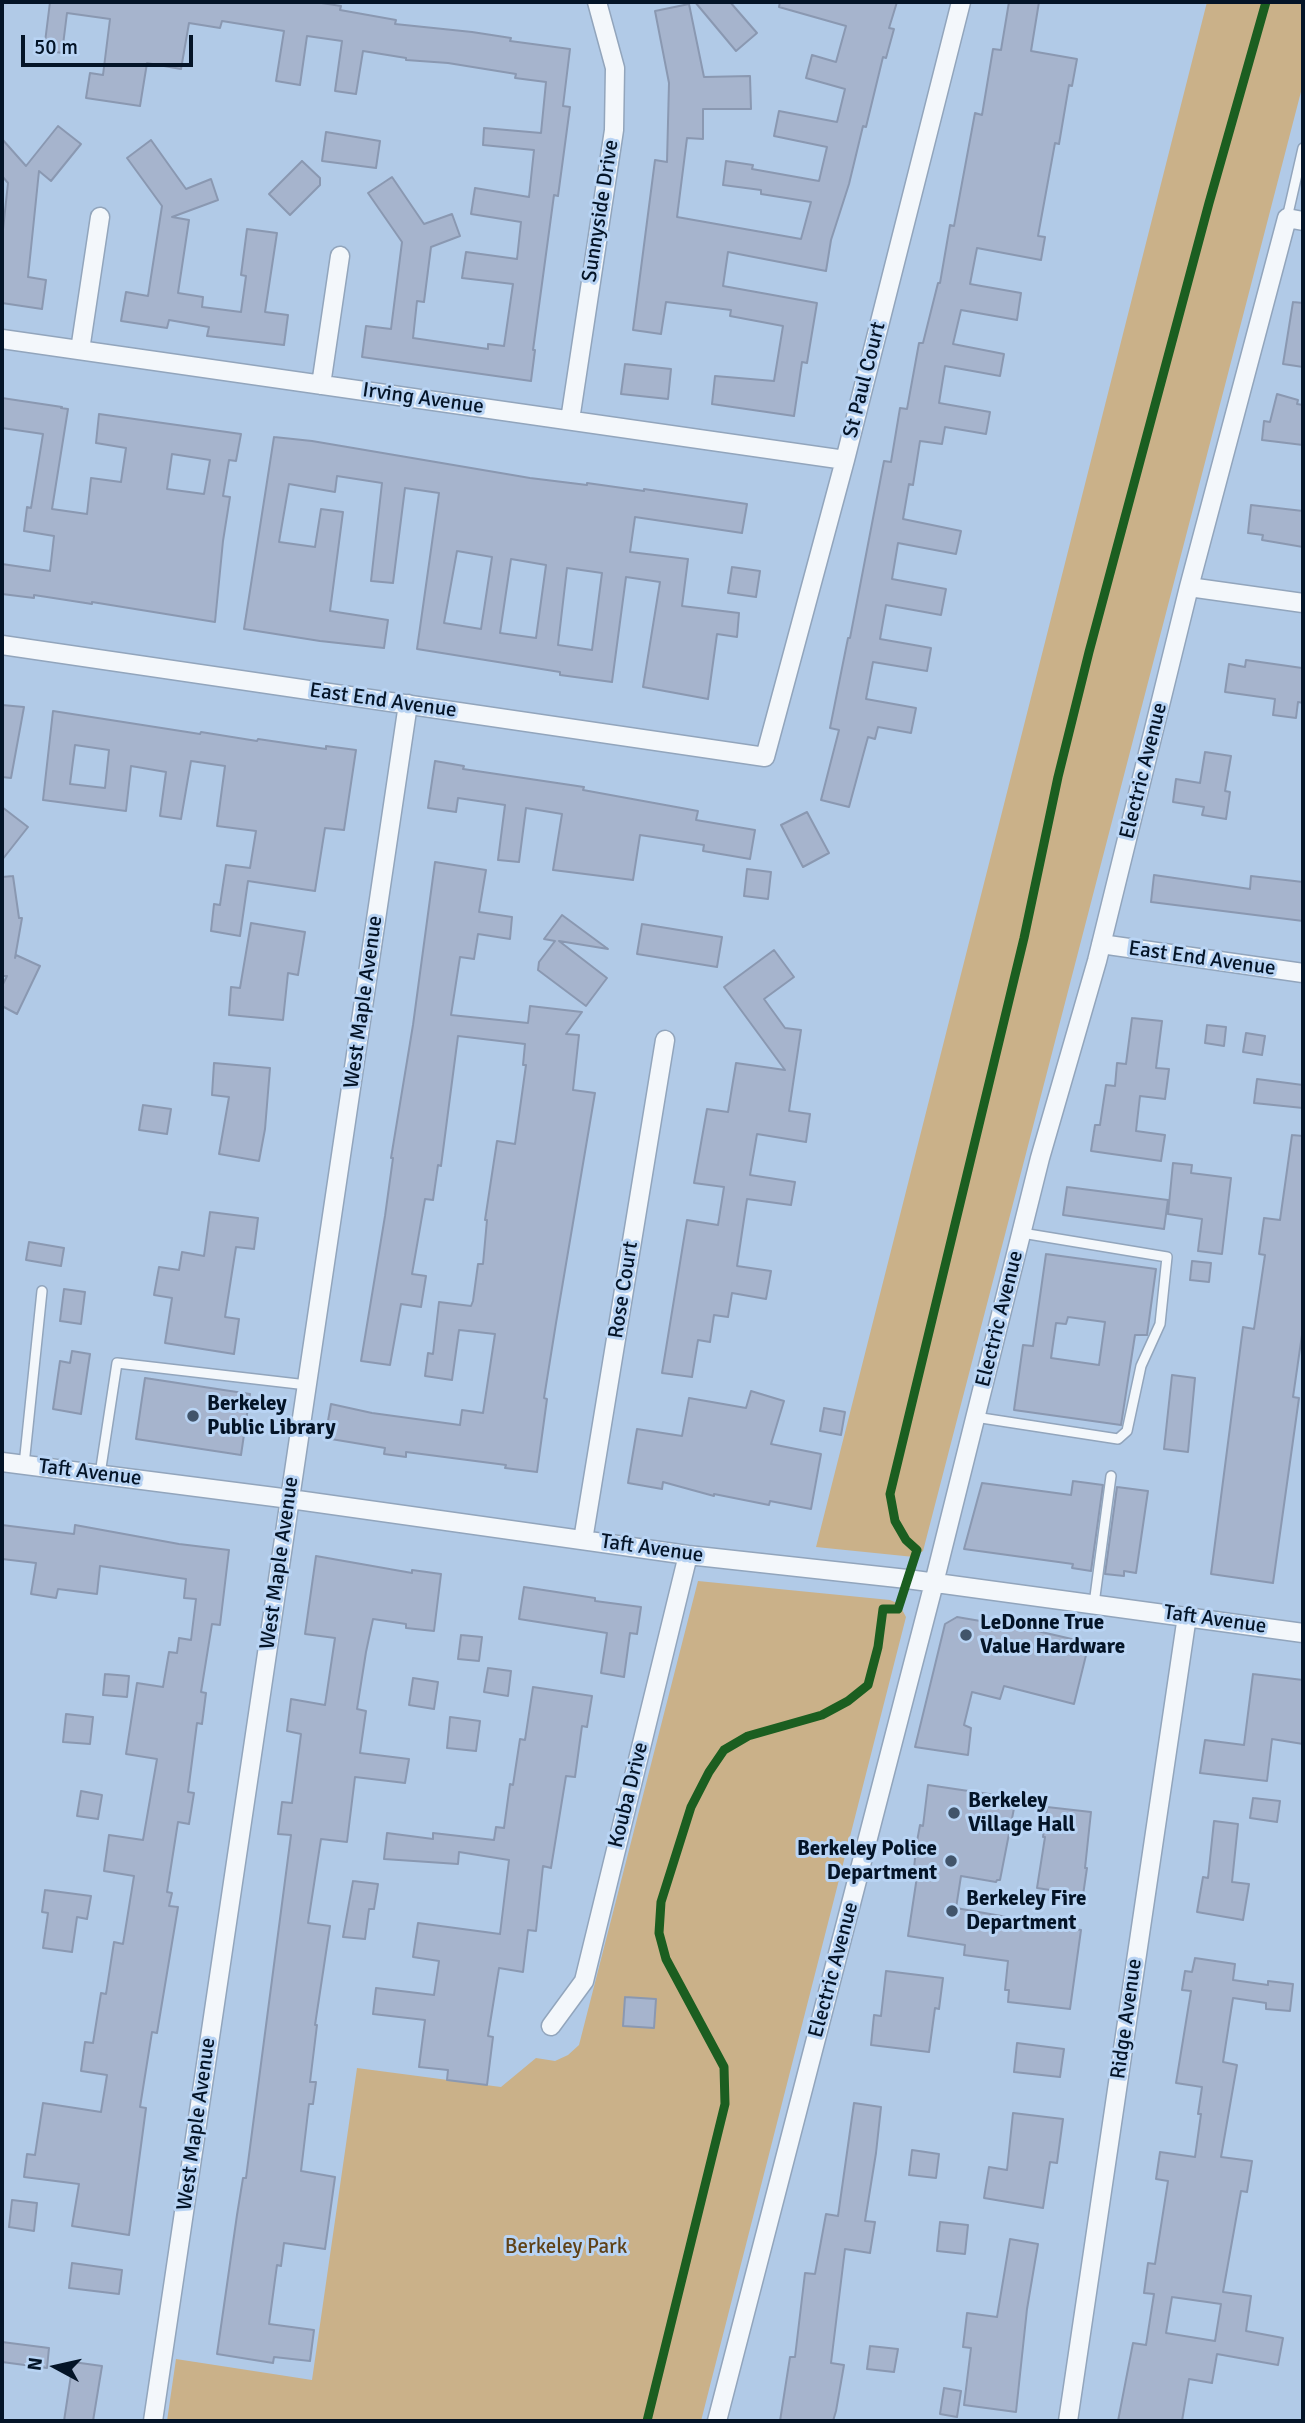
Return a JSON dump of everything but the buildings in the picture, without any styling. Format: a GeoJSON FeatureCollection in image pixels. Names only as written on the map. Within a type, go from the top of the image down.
{"type":"FeatureCollection","features":[{"type":"Feature","properties":{"kind":"street","name":"Sunnyside Drive"},"geometry":{"type":"LineString","coordinates":[[570,421],[614,130],[615,68],[597,2]]}},
{"type":"Feature","properties":{"kind":"street","name":"St Paul Court"},"geometry":{"type":"LineString","coordinates":[[765,757],[845,460],[961,2]]}},
{"type":"Feature","properties":{"kind":"street"},"geometry":{"type":"LineString","coordinates":[[80,350],[100,217]]}},
{"type":"Feature","properties":{"kind":"street","name":"Electric Avenue"},"geometry":{"type":"LineString","coordinates":[[717,2421],[934,1583],[1040,1158],[1101,944],[1189,587],[1295,219]]}},
{"type":"Feature","properties":{"kind":"street"},"geometry":{"type":"LineString","coordinates":[[321,385],[340,256]]}},
{"type":"Feature","properties":{"kind":"street","name":"Irving Avenue"},"geometry":{"type":"LineString","coordinates":[[2,339],[845,460]]}},
{"type":"Feature","properties":{"kind":"street"},"geometry":{"type":"LineString","coordinates":[[1189,587],[1303,603]]}},
{"type":"Feature","properties":{"kind":"street","name":"East End Avenue"},"geometry":{"type":"LineString","coordinates":[[2,645],[765,757]]}},
{"type":"Feature","properties":{"kind":"street","name":"West Maple Avenue"},"geometry":{"type":"LineString","coordinates":[[153,2421],[408,704]]}},
{"type":"Feature","properties":{"kind":"street","name":"East End Avenue"},"geometry":{"type":"LineString","coordinates":[[1101,944],[1303,973]]}},
{"type":"Feature","properties":{"kind":"street","name":"Rose Court"},"geometry":{"type":"LineString","coordinates":[[583,1540],[665,1040]]}},
{"type":"Feature","properties":{"kind":"street","name":"Taft Avenue"},"geometry":{"type":"LineString","coordinates":[[2,1462],[688,1555],[934,1583],[1303,1633]]}},
{"type":"Feature","properties":{"kind":"street","name":"Kouba Drive"},"geometry":{"type":"LineString","coordinates":[[551,2026],[584,1981],[688,1555]]}},
{"type":"Feature","properties":{"kind":"street","name":"Ridge Avenue"},"geometry":{"type":"LineString","coordinates":[[1068,2421],[1186,1616]]}},
{"type":"Feature","properties":{"kind":"lane"},"geometry":{"type":"LineString","coordinates":[[1295,219],[1303,148]]}},
{"type":"Feature","properties":{"kind":"lane"},"geometry":{"type":"LineString","coordinates":[[975,1417],[1118,1439],[1127,1432],[1141,1366],[1160,1324],[1167,1256],[1022,1233]]}},
{"type":"Feature","properties":{"kind":"lane"},"geometry":{"type":"LineString","coordinates":[[24,1465],[42,1291]]}},
{"type":"Feature","properties":{"kind":"lane"},"geometry":{"type":"LineString","coordinates":[[100,1475],[117,1363],[307,1385]]}},
{"type":"Feature","properties":{"kind":"lane"},"geometry":{"type":"LineString","coordinates":[[1094,1604],[1111,1476]]}},
{"type":"Feature","properties":{"kind":"green space"},"geometry":{"type":"Polygon","coordinates":[[[1207,2],[1303,2],[1303,84],[923,1551],[914,1557],[816,1547],[1207,2]]]}},
{"type":"Feature","properties":{"kind":"green space","name":"Berkeley Park"},"geometry":{"type":"Polygon","coordinates":[[[698,1581],[890,1600],[899,1604],[906,1617],[701,2421],[167,2421],[176,2359],[312,2380],[357,2068],[501,2087],[536,2058],[555,2061],[568,2055],[579,2045],[698,1581]]]}},
{"type":"Feature","properties":{"kind":"cycle path"},"geometry":{"type":"LineString","coordinates":[[647,2421],[725,2104],[724,2067],[666,1959],[659,1933],[661,1902],[691,1807],[724,1750],[748,1736],[822,1715],[848,1701],[868,1685],[878,1647],[883,1609],[898,1609],[917,1550],[906,1540],[895,1521],[890,1494],[1024,938],[1058,777],[1089,652],[1209,203],[1266,2]]}},
{"type":"Feature","properties":{"kind":"place","name":"Berkeley Public Library"},"geometry":{"type":"Point","coordinates":[193,1416]}},
{"type":"Feature","properties":{"kind":"place","name":"LeDonne True Value Hardware"},"geometry":{"type":"Point","coordinates":[966,1635]}},
{"type":"Feature","properties":{"kind":"place","name":"Berkeley Village Hall"},"geometry":{"type":"Point","coordinates":[954,1813]}},
{"type":"Feature","properties":{"kind":"place","name":"Berkeley Police Department"},"geometry":{"type":"Point","coordinates":[951,1861]}},
{"type":"Feature","properties":{"kind":"place","name":"Berkeley Fire Department"},"geometry":{"type":"Point","coordinates":[952,1911]}}]}
